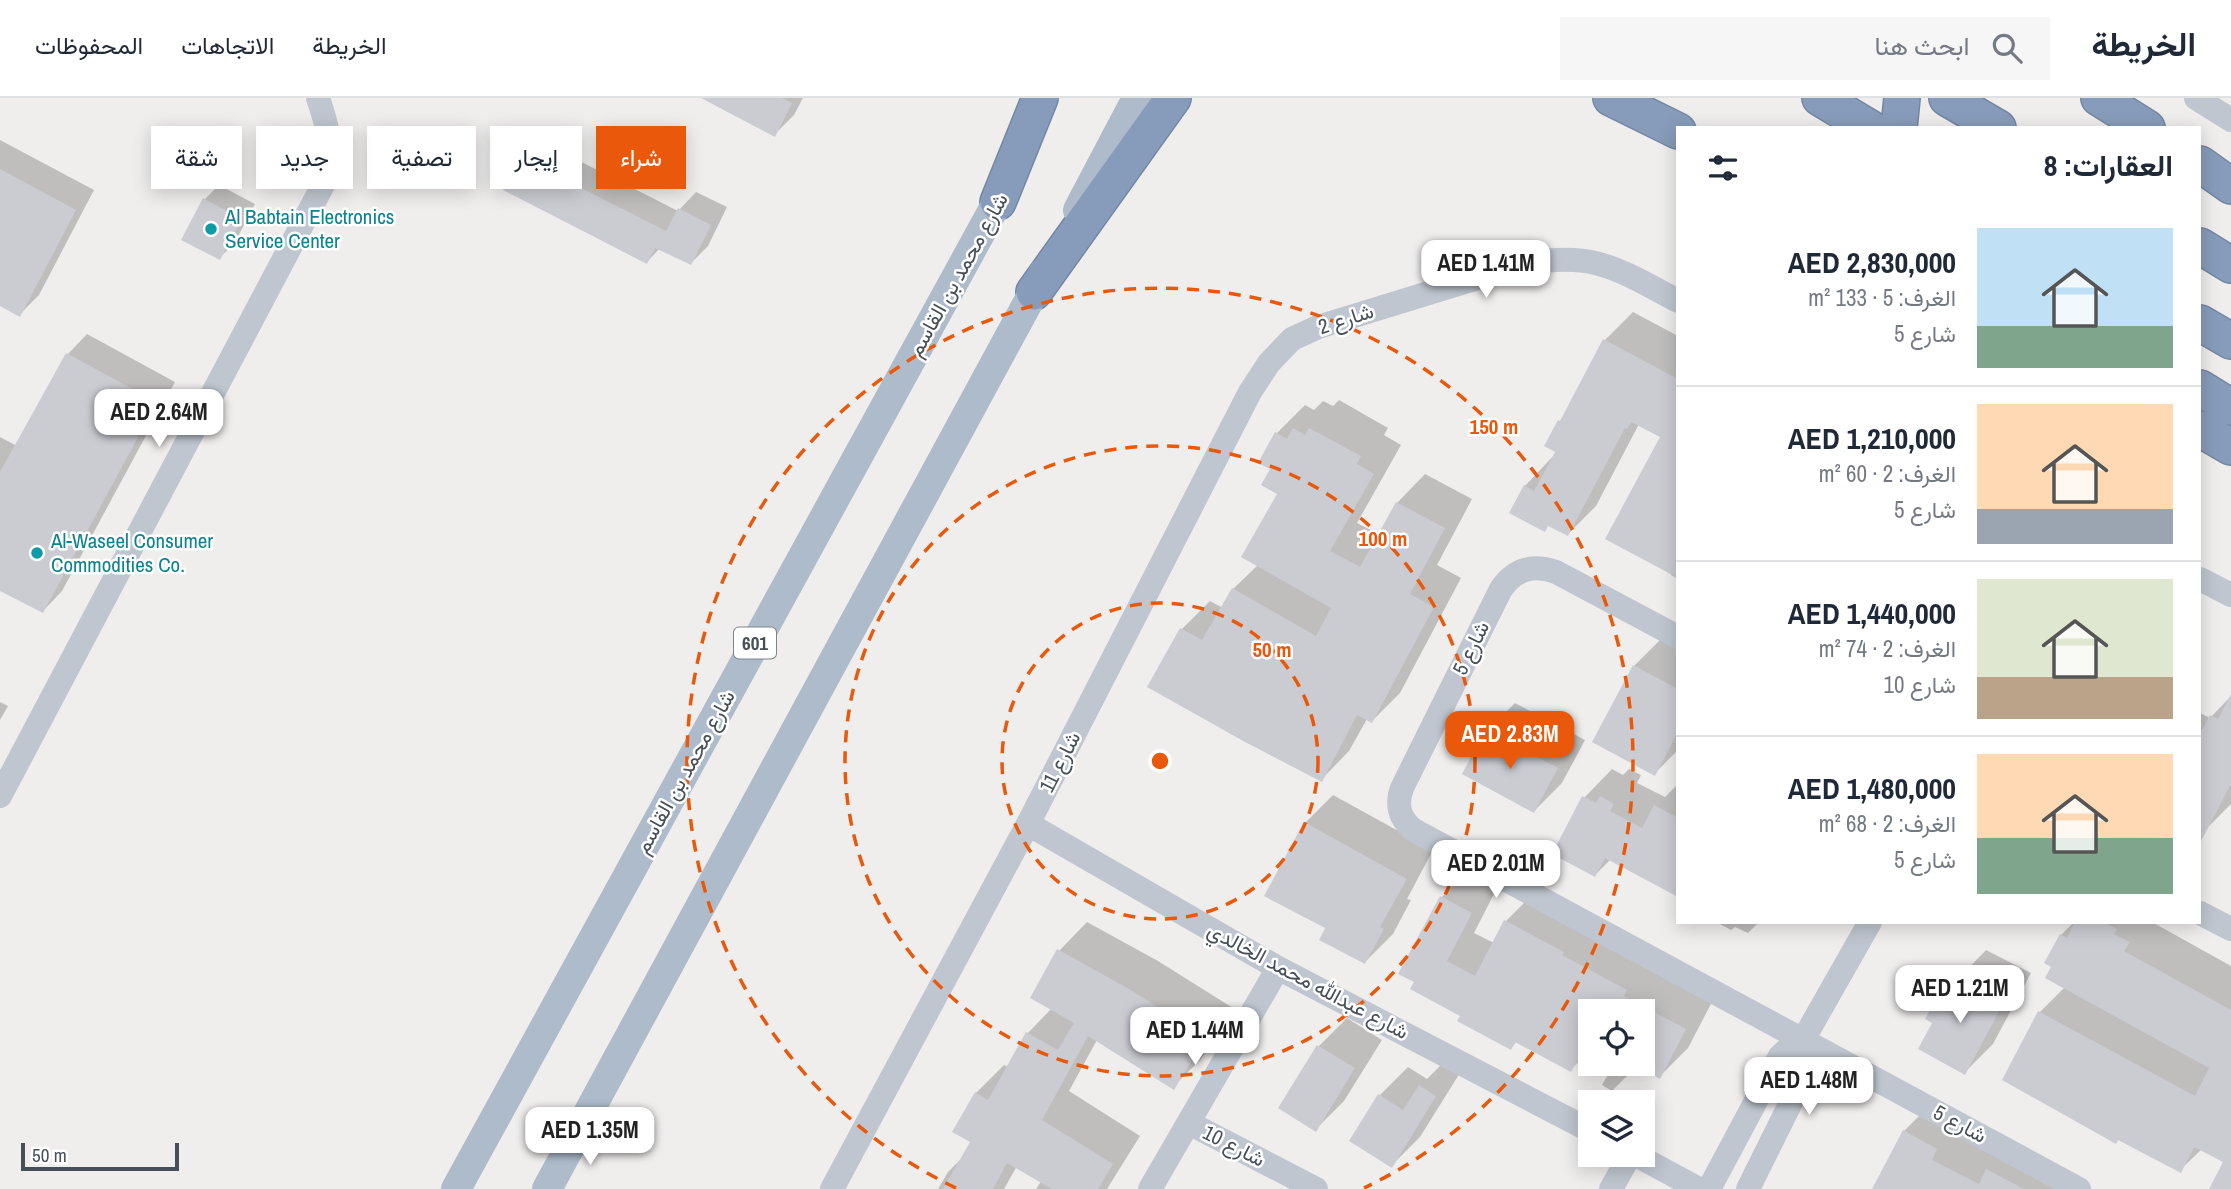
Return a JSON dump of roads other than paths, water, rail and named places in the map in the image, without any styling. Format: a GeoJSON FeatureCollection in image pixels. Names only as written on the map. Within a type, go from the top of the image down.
{"type":"FeatureCollection","features":[{"type":"Feature","properties":{"kind":"highway"},"geometry":{"type":"LineString","coordinates":[[998,202],[1040,98]]}},
{"type":"Feature","properties":{"kind":"highway"},"geometry":{"type":"LineString","coordinates":[[1034,292],[1173,98]]}},
{"type":"Feature","properties":{"kind":"highway"},"geometry":{"type":"LineString","coordinates":[[1611,98],[1676,130]]}},
{"type":"Feature","properties":{"kind":"highway"},"geometry":{"type":"LineString","coordinates":[[1636,98],[1684,126]]}},
{"type":"Feature","properties":{"kind":"highway"},"geometry":{"type":"LineString","coordinates":[[1820,98],[1867,126]]}},
{"type":"Feature","properties":{"kind":"highway"},"geometry":{"type":"LineString","coordinates":[[1899,126],[1902,98]]}},
{"type":"Feature","properties":{"kind":"highway"},"geometry":{"type":"LineString","coordinates":[[1947,98],[1995,126]]}},
{"type":"Feature","properties":{"kind":"highway"},"geometry":{"type":"LineString","coordinates":[[2099,98],[2144,126]]}},
{"type":"Feature","properties":{"kind":"highway"},"geometry":{"type":"LineString","coordinates":[[2201,165],[2231,186]]}},
{"type":"Feature","properties":{"kind":"highway"},"geometry":{"type":"LineString","coordinates":[[2201,247],[2231,265]]}},
{"type":"Feature","properties":{"kind":"highway"},"geometry":{"type":"LineString","coordinates":[[2201,324],[2231,341]]}},
{"type":"Feature","properties":{"kind":"highway"},"geometry":{"type":"LineString","coordinates":[[2201,389],[2231,407]]}},
{"type":"Feature","properties":{"kind":"highway"},"geometry":{"type":"LineString","coordinates":[[2201,430],[2231,447]]}},
{"type":"Feature","properties":{"kind":"main road","name":"شارع محمد بن القاسم"},"geometry":{"type":"LineString","coordinates":[[456,1189],[1055,98]]}},
{"type":"Feature","properties":{"kind":"main road"},"geometry":{"type":"LineString","coordinates":[[547,1189],[1137,98]]}},
{"type":"Feature","properties":{"kind":"street"},"geometry":{"type":"LineString","coordinates":[[0,796],[323,185],[329,162],[330,142],[318,98]]}},
{"type":"Feature","properties":{"kind":"street"},"geometry":{"type":"LineString","coordinates":[[2196,98],[2231,120]]}},
{"type":"Feature","properties":{"kind":"street","name":"شارع 2"},"geometry":{"type":"LineString","coordinates":[[1292,339],[1318,327],[1520,265],[1545,260],[1572,258],[1599,263],[1630,275],[1676,300]]}},
{"type":"Feature","properties":{"kind":"street","name":"شارع 11"},"geometry":{"type":"LineString","coordinates":[[832,1189],[1028,824],[1250,392],[1269,363],[1292,339]]}},
{"type":"Feature","properties":{"kind":"street","name":"شارع 5"},"geometry":{"type":"LineString","coordinates":[[1676,636],[1556,572],[1536,567],[1516,573],[1501,589],[1402,788],[1399,797],[1401,815],[1412,829],[2079,1189]]}},
{"type":"Feature","properties":{"kind":"street"},"geometry":{"type":"LineString","coordinates":[[2201,580],[2231,595]]}},
{"type":"Feature","properties":{"kind":"street","name":"شارع عبدالله محمد الخالدي"},"geometry":{"type":"LineString","coordinates":[[1028,824],[1278,968],[1578,1124]]}},
{"type":"Feature","properties":{"kind":"street"},"geometry":{"type":"LineString","coordinates":[[2201,914],[2231,929]]}},
{"type":"Feature","properties":{"kind":"street"},"geometry":{"type":"LineString","coordinates":[[1709,1189],[1780,1056],[1793,1044],[1803,1040],[1869,924]]}},
{"type":"Feature","properties":{"kind":"street","name":"شارع 10"},"geometry":{"type":"LineString","coordinates":[[1150,1189],[1278,968]]}},
{"type":"Feature","properties":{"kind":"street"},"geometry":{"type":"LineString","coordinates":[[1748,1189],[1807,1070],[1808,1051],[1803,1040]]}},
{"type":"Feature","properties":{"kind":"street","name":"شارع 10"},"geometry":{"type":"LineString","coordinates":[[1189,1123],[1316,1189]]}},
{"type":"Feature","properties":{"kind":"street"},"geometry":{"type":"LineString","coordinates":[[557,1189],[580,1129]]}},
{"type":"Feature","properties":{"kind":"street"},"geometry":{"type":"LineString","coordinates":[[1655,1165],[1699,1189]]}},
{"type":"Feature","properties":{"kind":"street"},"geometry":{"type":"LineString","coordinates":[[1611,1189],[1623,1167]]}},
{"type":"Feature","properties":{"kind":"place","name":"Al Babtain Electronics Service Center"},"geometry":{"type":"Point","coordinates":[211,229]}},
{"type":"Feature","properties":{"kind":"place","name":"Al-Waseel Consumer Commodities Co."},"geometry":{"type":"Point","coordinates":[37,553]}}]}
